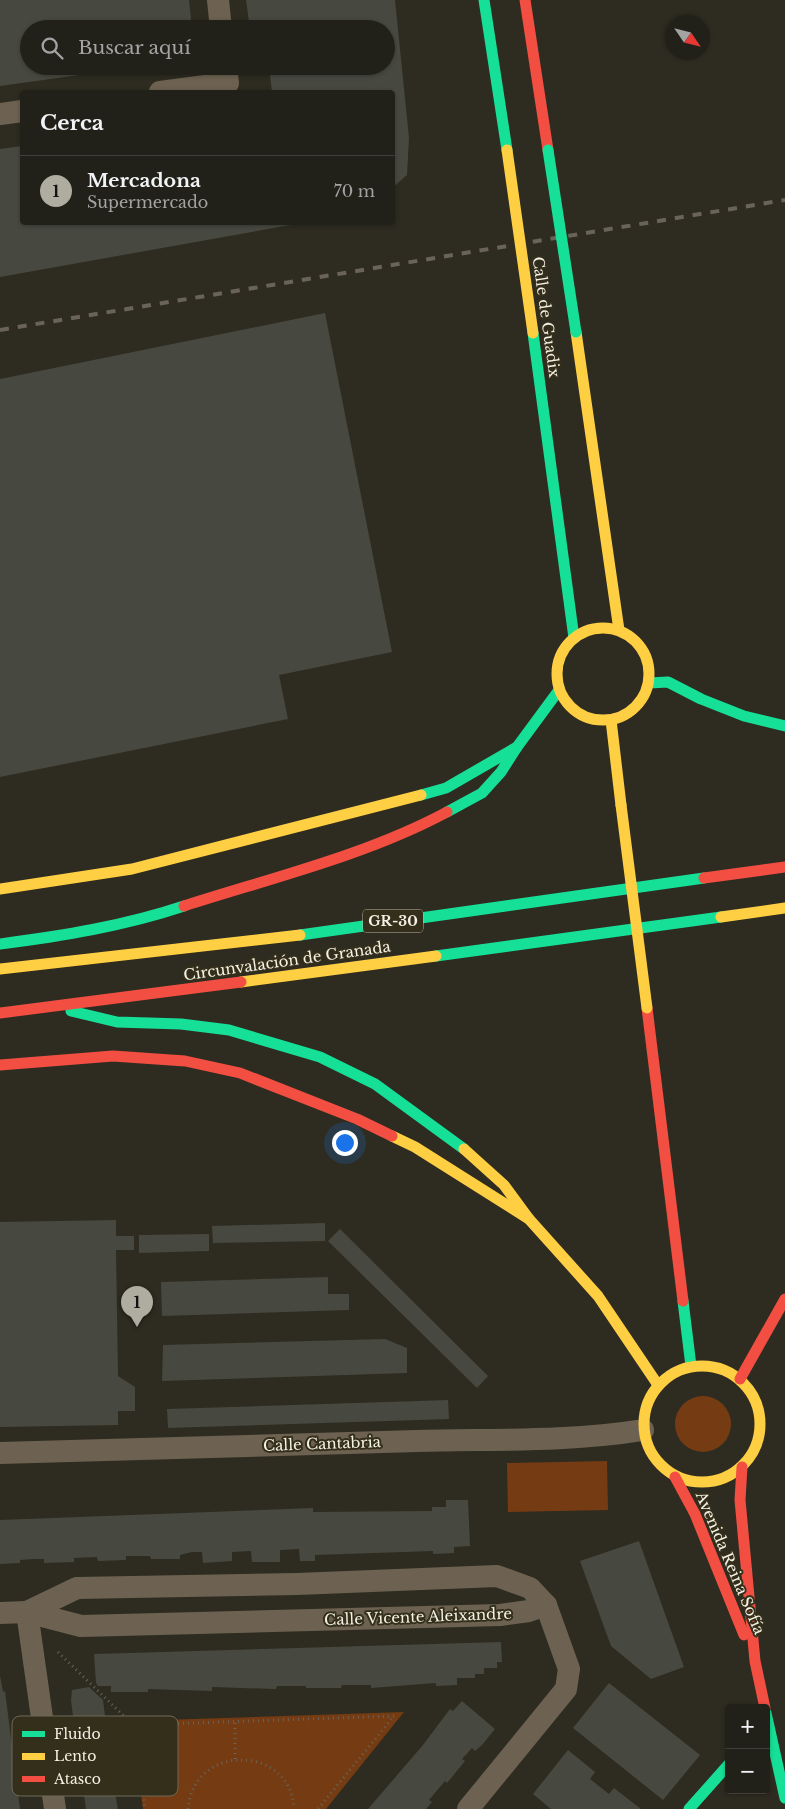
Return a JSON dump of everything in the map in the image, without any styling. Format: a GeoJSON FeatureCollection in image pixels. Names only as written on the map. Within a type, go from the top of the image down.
{"type":"FeatureCollection","features":[{"type":"Feature","properties":{"kind":"main road","name":"Calle de Guadix"},"geometry":{"type":"LineString","coordinates":[[484,0],[534,333],[574,638]]}},
{"type":"Feature","properties":{"kind":"main road","name":"Calle de Guadix"},"geometry":{"type":"LineString","coordinates":[[525,0],[619,630]]}},
{"type":"Feature","properties":{"kind":"main road"},"geometry":{"type":"LineString","coordinates":[[596,629],[619,630],[631,637],[643,652],[649,670],[644,696],[624,716],[598,721],[586,718],[570,706],[559,690],[556,676],[558,662],[564,649],[574,638],[596,629]]}},
{"type":"Feature","properties":{"kind":"main road"},"geometry":{"type":"LineString","coordinates":[[648,683],[668,682],[701,700],[744,716],[785,726]]}},
{"type":"Feature","properties":{"kind":"main road"},"geometry":{"type":"LineString","coordinates":[[0,944],[64,936],[160,914],[357,849],[426,823],[482,793],[501,772],[559,690]]}},
{"type":"Feature","properties":{"kind":"main road"},"geometry":{"type":"LineString","coordinates":[[611,720],[691,1366]]}},
{"type":"Feature","properties":{"kind":"main road"},"geometry":{"type":"LineString","coordinates":[[0,889],[132,869],[353,814],[446,788],[517,747]]}},
{"type":"Feature","properties":{"kind":"main road","name":"Circunvalación de Granada"},"geometry":{"type":"LineString","coordinates":[[0,969],[195,950],[785,867]]}},
{"type":"Feature","properties":{"kind":"main road","name":"Circunvalación de Granada"},"geometry":{"type":"LineString","coordinates":[[0,1013],[58,1007],[785,908]]}},
{"type":"Feature","properties":{"kind":"main road"},"geometry":{"type":"LineString","coordinates":[[58,1007],[117,1022],[181,1024],[229,1030],[320,1057],[375,1084],[472,1155],[504,1185],[529,1219],[598,1296],[658,1385]]}},
{"type":"Feature","properties":{"kind":"main road"},"geometry":{"type":"LineString","coordinates":[[0,1066],[113,1056],[185,1061],[240,1073],[357,1119],[415,1147],[529,1219]]}},
{"type":"Feature","properties":{"kind":"main road"},"geometry":{"type":"LineString","coordinates":[[740,1379],[785,1299]]}},
{"type":"Feature","properties":{"kind":"main road"},"geometry":{"type":"LineString","coordinates":[[708,1365],[725,1370],[740,1379],[754,1396],[760,1413],[758,1442],[742,1467],[725,1478],[710,1482],[692,1482],[675,1477],[658,1464],[648,1448],[643,1430],[644,1414],[649,1398],[658,1385],[674,1373],[691,1366],[708,1365]]}},
{"type":"Feature","properties":{"kind":"main road","name":"Avenida Reina Sofía"},"geometry":{"type":"LineString","coordinates":[[742,1467],[740,1500],[755,1662],[764,1704]]}},
{"type":"Feature","properties":{"kind":"main road","name":"Avenida Reina Sofía"},"geometry":{"type":"LineString","coordinates":[[675,1477],[695,1514],[755,1662]]}},
{"type":"Feature","properties":{"kind":"main road"},"geometry":{"type":"LineString","coordinates":[[770,1745],[785,1798]]}},
{"type":"Feature","properties":{"kind":"main road"},"geometry":{"type":"LineString","coordinates":[[689,1809],[725,1766]]}},
{"type":"Feature","properties":{"kind":"street"},"geometry":{"type":"LineString","coordinates":[[218,0],[220,20]]}},
{"type":"Feature","properties":{"kind":"street"},"geometry":{"type":"LineString","coordinates":[[168,90],[227,75]]}},
{"type":"Feature","properties":{"kind":"street"},"geometry":{"type":"LineString","coordinates":[[0,114],[20,111]]}},
{"type":"Feature","properties":{"kind":"street","name":"Calle Cantabria"},"geometry":{"type":"LineString","coordinates":[[0,1452],[164,1450],[615,1434],[643,1430]]}},
{"type":"Feature","properties":{"kind":"street","name":"Calle Vicente Aleixandre"},"geometry":{"type":"LineString","coordinates":[[0,1613],[27,1612],[81,1626],[500,1615],[529,1611],[546,1605],[530,1588],[497,1576],[298,1584],[77,1588],[27,1612]]}},
{"type":"Feature","properties":{"kind":"street"},"geometry":{"type":"LineString","coordinates":[[468,1809],[566,1689],[570,1669],[546,1605]]}},
{"type":"Feature","properties":{"kind":"street"},"geometry":{"type":"LineString","coordinates":[[27,1612],[42,1716]]}},
{"type":"Feature","properties":{"kind":"street"},"geometry":{"type":"LineString","coordinates":[[53,1796],[55,1809]]}},
{"type":"Feature","properties":{"kind":"path"},"geometry":{"type":"LineString","coordinates":[[51,1645],[124,1716]]}},
{"type":"Feature","properties":{"kind":"path"},"geometry":{"type":"LineString","coordinates":[[178,1723],[394,1716],[318,1809]]}},
{"type":"Feature","properties":{"kind":"path"},"geometry":{"type":"LineString","coordinates":[[235,1721],[235,1759]]}},
{"type":"Feature","properties":{"kind":"path"},"geometry":{"type":"LineString","coordinates":[[188,1809],[189,1801],[198,1780],[213,1766],[235,1759],[260,1762],[280,1776],[287,1784],[294,1809]]}},
{"type":"Feature","properties":{"kind":"path"},"geometry":{"type":"LineString","coordinates":[[143,1796],[145,1809]]}},
{"type":"Feature","properties":{"kind":"shaded area"},"geometry":{"type":"Polygon","coordinates":[[[697,1396],[709,1396],[719,1400],[727,1408],[731,1424],[727,1440],[719,1448],[709,1452],[697,1452],[687,1448],[679,1440],[675,1430],[675,1418],[679,1408],[687,1400],[697,1396]]]}},
{"type":"Feature","properties":{"kind":"shaded area"},"geometry":{"type":"Polygon","coordinates":[[[607,1461],[608,1510],[508,1512],[507,1463],[607,1461]]]}},
{"type":"Feature","properties":{"kind":"shaded area"},"geometry":{"type":"Polygon","coordinates":[[[404,1712],[326,1809],[143,1809],[141,1796],[178,1796],[178,1719],[404,1712]]]}},
{"type":"Feature","properties":{"kind":"building"},"geometry":{"type":"Polygon","coordinates":[[[0,0],[189,0],[191,20],[20,20],[20,75],[79,75],[0,86],[0,0]]]}},
{"type":"Feature","properties":{"kind":"building"},"geometry":{"type":"Polygon","coordinates":[[[246,0],[395,0],[409,138],[407,175],[395,185],[395,90],[272,90],[270,75],[395,75],[395,20],[249,20],[246,0]]]}},
{"type":"Feature","properties":{"kind":"building"},"geometry":{"type":"Polygon","coordinates":[[[20,146],[20,225],[291,225],[0,277],[0,149],[20,146]]]}},
{"type":"Feature","properties":{"kind":"building"},"geometry":{"type":"Polygon","coordinates":[[[325,313],[392,652],[279,675],[288,719],[0,777],[0,379],[325,313]]]}},
{"type":"Feature","properties":{"kind":"building"},"geometry":{"type":"Polygon","coordinates":[[[116,1220],[116,1236],[134,1236],[134,1250],[116,1250],[118,1376],[135,1387],[135,1411],[118,1411],[118,1425],[0,1427],[0,1222],[116,1220]]]}},
{"type":"Feature","properties":{"kind":"building"},"geometry":{"type":"Polygon","coordinates":[[[325,1223],[325,1241],[213,1243],[212,1226],[325,1223]]]}},
{"type":"Feature","properties":{"kind":"building"},"geometry":{"type":"Polygon","coordinates":[[[340,1229],[488,1376],[477,1388],[328,1241],[340,1229]]]}},
{"type":"Feature","properties":{"kind":"building"},"geometry":{"type":"Polygon","coordinates":[[[209,1234],[209,1251],[139,1253],[139,1235],[209,1234]]]}},
{"type":"Feature","properties":{"kind":"building"},"geometry":{"type":"Polygon","coordinates":[[[328,1277],[328,1294],[349,1294],[349,1310],[162,1316],[161,1282],[328,1277]]]}},
{"type":"Feature","properties":{"kind":"building"},"geometry":{"type":"Polygon","coordinates":[[[385,1339],[407,1348],[407,1373],[162,1381],[163,1345],[385,1339]]]}},
{"type":"Feature","properties":{"kind":"building"},"geometry":{"type":"Polygon","coordinates":[[[448,1400],[449,1419],[168,1428],[167,1409],[448,1400]]]}},
{"type":"Feature","properties":{"kind":"building"},"geometry":{"type":"Polygon","coordinates":[[[446,1500],[468,1500],[470,1546],[454,1547],[454,1553],[433,1554],[433,1551],[315,1555],[315,1561],[300,1561],[299,1549],[280,1550],[280,1562],[252,1562],[251,1551],[232,1552],[232,1561],[203,1563],[202,1552],[192,1552],[180,1555],[180,1559],[151,1559],[150,1556],[126,1556],[126,1560],[98,1561],[97,1557],[74,1558],[74,1562],[44,1563],[44,1559],[33,1559],[20,1560],[20,1563],[0,1564],[0,1520],[313,1508],[313,1512],[432,1511],[432,1507],[446,1507],[446,1500]]]}},
{"type":"Feature","properties":{"kind":"building"},"geometry":{"type":"Polygon","coordinates":[[[639,1541],[684,1667],[651,1679],[611,1646],[580,1561],[639,1541]]]}},
{"type":"Feature","properties":{"kind":"building"},"geometry":{"type":"Polygon","coordinates":[[[501,1642],[502,1662],[497,1662],[497,1668],[484,1668],[484,1674],[475,1674],[475,1678],[457,1678],[457,1685],[436,1686],[436,1683],[371,1688],[371,1685],[342,1685],[341,1688],[277,1686],[276,1689],[212,1687],[212,1691],[148,1689],[148,1692],[111,1692],[111,1686],[98,1686],[96,1683],[94,1654],[501,1642]]]}},
{"type":"Feature","properties":{"kind":"building"},"geometry":{"type":"Polygon","coordinates":[[[0,1676],[3,1692],[5,1691],[12,1746],[12,1796],[18,1796],[20,1809],[0,1809],[0,1676]]]}},
{"type":"Feature","properties":{"kind":"building"},"geometry":{"type":"Polygon","coordinates":[[[609,1683],[700,1755],[663,1800],[573,1728],[609,1683]]]}},
{"type":"Feature","properties":{"kind":"building"},"geometry":{"type":"Polygon","coordinates":[[[89,1687],[103,1700],[105,1716],[73,1716],[72,1690],[89,1687]]]}},
{"type":"Feature","properties":{"kind":"building"},"geometry":{"type":"Polygon","coordinates":[[[462,1701],[495,1729],[482,1745],[475,1751],[472,1748],[462,1759],[465,1761],[447,1783],[445,1781],[429,1800],[432,1802],[426,1809],[368,1809],[423,1745],[450,1709],[453,1711],[462,1701]]]}},
{"type":"Feature","properties":{"kind":"building"},"geometry":{"type":"Polygon","coordinates":[[[568,1750],[595,1772],[590,1779],[609,1794],[614,1788],[641,1809],[551,1809],[533,1794],[568,1750]]]}},
{"type":"Feature","properties":{"kind":"building"},"geometry":{"type":"Polygon","coordinates":[[[84,1796],[116,1796],[118,1809],[86,1809],[84,1796]]]}},
{"type":"Feature","properties":{"kind":"railway"},"geometry":{"type":"LineString","coordinates":[[0,330],[785,200]]}},
{"type":"Feature","properties":{"kind":"traffic: fast"},"geometry":{"type":"LineString","coordinates":[[484,0],[507,150]]}},
{"type":"Feature","properties":{"kind":"traffic: fast"},"geometry":{"type":"LineString","coordinates":[[548,150],[576,332]]}},
{"type":"Feature","properties":{"kind":"traffic: fast"},"geometry":{"type":"LineString","coordinates":[[533,333],[574,638]]}},
{"type":"Feature","properties":{"kind":"traffic: fast"},"geometry":{"type":"LineString","coordinates":[[649,683],[668,682],[701,699],[744,716],[785,726]]}},
{"type":"Feature","properties":{"kind":"traffic: fast"},"geometry":{"type":"LineString","coordinates":[[421,795],[446,788],[517,747],[559,690]]}},
{"type":"Feature","properties":{"kind":"traffic: fast"},"geometry":{"type":"LineString","coordinates":[[447,812],[482,793],[501,772],[517,747]]}},
{"type":"Feature","properties":{"kind":"traffic: fast"},"geometry":{"type":"LineString","coordinates":[[300,935],[704,878]]}},
{"type":"Feature","properties":{"kind":"traffic: fast"},"geometry":{"type":"LineString","coordinates":[[0,944],[93,929],[139,919],[184,906]]}},
{"type":"Feature","properties":{"kind":"traffic: fast"},"geometry":{"type":"LineString","coordinates":[[436,956],[721,917]]}},
{"type":"Feature","properties":{"kind":"traffic: fast"},"geometry":{"type":"LineString","coordinates":[[71,1011],[117,1022],[181,1024],[229,1030],[320,1057],[375,1084],[464,1149]]}},
{"type":"Feature","properties":{"kind":"traffic: fast"},"geometry":{"type":"LineString","coordinates":[[683,1301],[691,1366]]}},
{"type":"Feature","properties":{"kind":"traffic: fast"},"geometry":{"type":"LineString","coordinates":[[770,1731],[785,1798]]}},
{"type":"Feature","properties":{"kind":"traffic: fast"},"geometry":{"type":"LineString","coordinates":[[689,1809],[725,1768]]}},
{"type":"Feature","properties":{"kind":"traffic: slow"},"geometry":{"type":"LineString","coordinates":[[507,150],[533,333]]}},
{"type":"Feature","properties":{"kind":"traffic: slow"},"geometry":{"type":"LineString","coordinates":[[576,332],[619,630]]}},
{"type":"Feature","properties":{"kind":"traffic: slow"},"geometry":{"type":"LineString","coordinates":[[603,628],[621,631],[636,641],[646,656],[649,674],[646,692],[636,707],[621,717],[603,720],[585,717],[570,707],[560,692],[557,674],[560,656],[570,641],[585,631],[603,628]]}},
{"type":"Feature","properties":{"kind":"traffic: slow"},"geometry":{"type":"LineString","coordinates":[[611,720],[621,805]]}},
{"type":"Feature","properties":{"kind":"traffic: slow"},"geometry":{"type":"LineString","coordinates":[[0,889],[132,869],[421,795]]}},
{"type":"Feature","properties":{"kind":"traffic: slow"},"geometry":{"type":"LineString","coordinates":[[621,805],[647,1008]]}},
{"type":"Feature","properties":{"kind":"traffic: slow"},"geometry":{"type":"LineString","coordinates":[[721,917],[785,908]]}},
{"type":"Feature","properties":{"kind":"traffic: slow"},"geometry":{"type":"LineString","coordinates":[[0,969],[300,935]]}},
{"type":"Feature","properties":{"kind":"traffic: slow"},"geometry":{"type":"LineString","coordinates":[[241,982],[436,956]]}},
{"type":"Feature","properties":{"kind":"traffic: slow"},"geometry":{"type":"LineString","coordinates":[[392,1136],[415,1147],[529,1219],[598,1296],[658,1385]]}},
{"type":"Feature","properties":{"kind":"traffic: slow"},"geometry":{"type":"LineString","coordinates":[[464,1149],[504,1185],[529,1219]]}},
{"type":"Feature","properties":{"kind":"traffic: slow"},"geometry":{"type":"LineString","coordinates":[[702,1366],[724,1370],[734,1375],[743,1383],[751,1392],[756,1402],[760,1424],[756,1446],[751,1456],[743,1465],[734,1473],[724,1478],[702,1482],[680,1478],[670,1473],[661,1465],[653,1456],[648,1446],[644,1424],[648,1402],[653,1392],[661,1383],[670,1375],[680,1370],[702,1366]]}},
{"type":"Feature","properties":{"kind":"traffic: jam"},"geometry":{"type":"LineString","coordinates":[[525,0],[548,150]]}},
{"type":"Feature","properties":{"kind":"traffic: jam"},"geometry":{"type":"LineString","coordinates":[[184,906],[352,853],[384,841],[447,812]]}},
{"type":"Feature","properties":{"kind":"traffic: jam"},"geometry":{"type":"LineString","coordinates":[[704,878],[785,867]]}},
{"type":"Feature","properties":{"kind":"traffic: jam"},"geometry":{"type":"LineString","coordinates":[[0,1013],[241,982]]}},
{"type":"Feature","properties":{"kind":"traffic: jam"},"geometry":{"type":"LineString","coordinates":[[647,1008],[683,1301]]}},
{"type":"Feature","properties":{"kind":"traffic: jam"},"geometry":{"type":"LineString","coordinates":[[0,1065],[113,1056],[185,1061],[240,1073],[357,1119],[392,1136]]}},
{"type":"Feature","properties":{"kind":"traffic: jam"},"geometry":{"type":"LineString","coordinates":[[740,1379],[785,1299]]}},
{"type":"Feature","properties":{"kind":"traffic: jam"},"geometry":{"type":"LineString","coordinates":[[742,1467],[740,1500],[755,1661],[764,1704]]}},
{"type":"Feature","properties":{"kind":"traffic: jam"},"geometry":{"type":"LineString","coordinates":[[675,1477],[695,1514],[744,1635]]}},
{"type":"Feature","properties":{"kind":"place","name":"Mercadona"},"geometry":{"type":"Point","coordinates":[137,1327]}}]}
